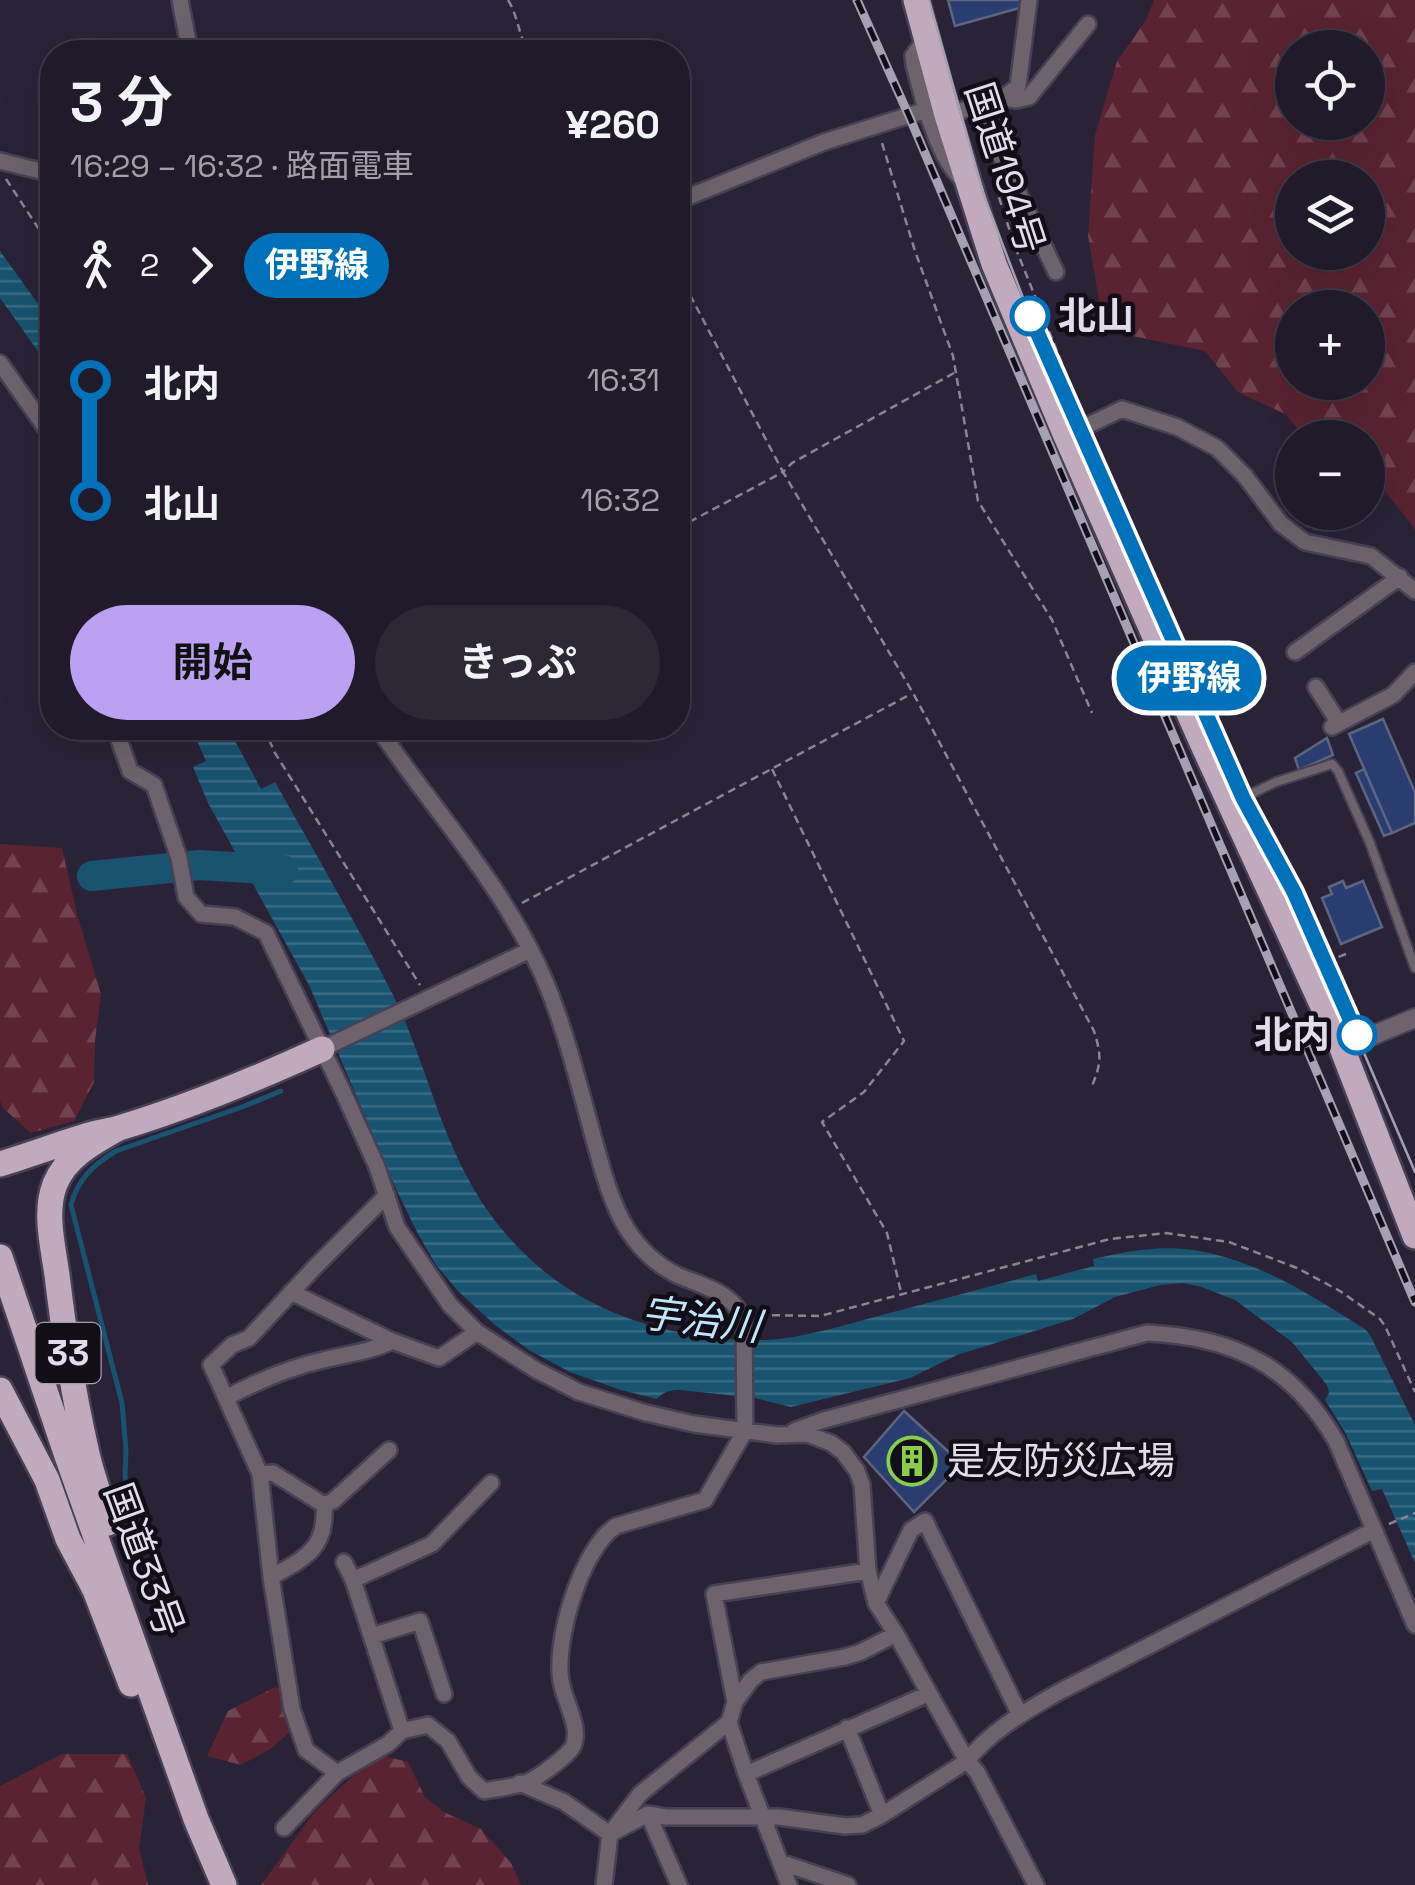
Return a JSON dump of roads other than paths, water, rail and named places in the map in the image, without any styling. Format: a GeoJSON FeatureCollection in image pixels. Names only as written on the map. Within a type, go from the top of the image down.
{"type":"FeatureCollection","features":[{"type":"Feature","properties":{"kind":"highway","name":"国道194号"},"geometry":{"type":"LineString","coordinates":[[916,0],[937,113],[968,184],[994,264],[1077,431],[1239,799],[1415,1236]]}},
{"type":"Feature","properties":{"kind":"highway","name":"33"},"geometry":{"type":"LineString","coordinates":[[0,1164],[210,1096],[322,1049]]}},
{"type":"Feature","properties":{"kind":"highway","name":"33"},"geometry":{"type":"LineString","coordinates":[[116,1128],[67,1164],[50,1201],[74,1391],[86,1454],[112,1536],[120,1602]]}},
{"type":"Feature","properties":{"kind":"highway","name":"国道33号"},"geometry":{"type":"LineString","coordinates":[[0,1257],[196,1819],[224,1885]]}},
{"type":"Feature","properties":{"kind":"highway","name":"33"},"geometry":{"type":"LineString","coordinates":[[0,1390],[47,1480],[150,1736],[196,1819]]}},
{"type":"Feature","properties":{"kind":"street"},"geometry":{"type":"LineString","coordinates":[[180,0],[188,40]]}},
{"type":"Feature","properties":{"kind":"street"},"geometry":{"type":"LineString","coordinates":[[690,197],[824,142],[876,126],[1003,98],[1018,86],[1029,0]]}},
{"type":"Feature","properties":{"kind":"street"},"geometry":{"type":"LineString","coordinates":[[1003,98],[1029,97],[1088,24]]}},
{"type":"Feature","properties":{"kind":"street"},"geometry":{"type":"LineString","coordinates":[[977,106],[1056,272]]}},
{"type":"Feature","properties":{"kind":"street"},"geometry":{"type":"LineString","coordinates":[[0,160],[40,171]]}},
{"type":"Feature","properties":{"kind":"street"},"geometry":{"type":"LineString","coordinates":[[0,364],[40,420]]}},
{"type":"Feature","properties":{"kind":"street"},"geometry":{"type":"LineString","coordinates":[[1077,431],[1122,408],[1177,428],[1217,448],[1245,476],[1281,524],[1305,542],[1370,556],[1415,590]]}},
{"type":"Feature","properties":{"kind":"street"},"geometry":{"type":"LineString","coordinates":[[1296,652],[1400,577]]}},
{"type":"Feature","properties":{"kind":"street"},"geometry":{"type":"LineString","coordinates":[[1316,687],[1335,725],[1394,695],[1415,672]]}},
{"type":"Feature","properties":{"kind":"street"},"geometry":{"type":"LineString","coordinates":[[119,740],[130,771],[154,785],[179,858],[186,897],[201,914],[234,917],[266,934],[370,1152],[397,1227],[450,1305],[478,1332],[536,1370],[579,1392],[646,1414],[694,1424],[745,1424],[777,1435],[807,1434],[843,1452],[862,1485],[868,1572],[876,1603],[977,1772],[1036,1885]]}},
{"type":"Feature","properties":{"kind":"street"},"geometry":{"type":"LineString","coordinates":[[284,1828],[337,1773],[388,1744],[402,1731],[428,1725],[448,1742],[468,1777],[484,1792],[530,1781],[562,1759],[576,1739],[560,1678],[562,1640],[580,1574],[606,1532],[616,1526],[704,1500],[745,1424],[743,1317],[725,1294],[657,1262],[625,1226],[605,1178],[546,982],[487,876],[387,740]]}},
{"type":"Feature","properties":{"kind":"street"},"geometry":{"type":"LineString","coordinates":[[322,1049],[530,950]]}},
{"type":"Feature","properties":{"kind":"street"},"geometry":{"type":"LineString","coordinates":[[1342,1048],[1415,1018]]}},
{"type":"Feature","properties":{"kind":"street"},"geometry":{"type":"LineString","coordinates":[[337,1773],[306,1750],[292,1709],[270,1577],[260,1474],[212,1365],[232,1345],[249,1338],[387,1195]]}},
{"type":"Feature","properties":{"kind":"street"},"geometry":{"type":"LineString","coordinates":[[292,1292],[392,1341],[439,1358],[478,1332]]}},
{"type":"Feature","properties":{"kind":"street"},"geometry":{"type":"LineString","coordinates":[[777,1435],[1147,1333],[1222,1344],[1288,1380],[1308,1398],[1336,1441],[1378,1529],[1415,1625]]}},
{"type":"Feature","properties":{"kind":"street"},"geometry":{"type":"LineString","coordinates":[[226,1398],[254,1382],[392,1341]]}},
{"type":"Feature","properties":{"kind":"street"},"geometry":{"type":"LineString","coordinates":[[324,1505],[389,1450]]}},
{"type":"Feature","properties":{"kind":"street"},"geometry":{"type":"LineString","coordinates":[[260,1474],[273,1473],[324,1505]]}},
{"type":"Feature","properties":{"kind":"street"},"geometry":{"type":"LineString","coordinates":[[353,1580],[432,1544],[491,1484]]}},
{"type":"Feature","properties":{"kind":"street"},"geometry":{"type":"LineString","coordinates":[[270,1577],[296,1564],[318,1544],[326,1526],[324,1505]]}},
{"type":"Feature","properties":{"kind":"street"},"geometry":{"type":"LineString","coordinates":[[876,1603],[912,1530],[925,1520],[1020,1715]]}},
{"type":"Feature","properties":{"kind":"street"},"geometry":{"type":"LineString","coordinates":[[610,1834],[648,1814],[779,1816],[862,1825],[968,1761],[975,1750],[1020,1715],[1103,1668],[1378,1529]]}},
{"type":"Feature","properties":{"kind":"street"},"geometry":{"type":"LineString","coordinates":[[344,1562],[402,1731]]}},
{"type":"Feature","properties":{"kind":"street"},"geometry":{"type":"LineString","coordinates":[[735,1702],[714,1594],[868,1572]]}},
{"type":"Feature","properties":{"kind":"street"},"geometry":{"type":"LineString","coordinates":[[372,1636],[420,1621],[444,1694]]}},
{"type":"Feature","properties":{"kind":"street"},"geometry":{"type":"LineString","coordinates":[[789,1885],[730,1722],[735,1702],[762,1672],[846,1658],[896,1634]]}},
{"type":"Feature","properties":{"kind":"street"},"geometry":{"type":"LineString","coordinates":[[746,1774],[928,1694]]}},
{"type":"Feature","properties":{"kind":"street"},"geometry":{"type":"LineString","coordinates":[[604,1885],[610,1834],[640,1794],[730,1722]]}},
{"type":"Feature","properties":{"kind":"street"},"geometry":{"type":"LineString","coordinates":[[847,1728],[882,1815]]}},
{"type":"Feature","properties":{"kind":"street"},"geometry":{"type":"LineString","coordinates":[[520,1784],[564,1802],[610,1834]]}},
{"type":"Feature","properties":{"kind":"street"},"geometry":{"type":"LineString","coordinates":[[648,1814],[679,1885]]}},
{"type":"Feature","properties":{"kind":"street"},"geometry":{"type":"LineString","coordinates":[[780,1862],[848,1885]]}},
{"type":"Feature","properties":{"kind":"lane"},"geometry":{"type":"LineString","coordinates":[[1239,799],[1332,764],[1370,844],[1415,968]]}},
{"type":"Feature","properties":{"kind":"water"},"geometry":{"type":"Polygon","coordinates":[[[0,251],[40,306],[40,354],[0,298],[0,251]]]}},
{"type":"Feature","properties":{"kind":"water","name":"宇治川"},"geometry":{"type":"Polygon","coordinates":[[[196,740],[234,740],[261,789],[275,782],[393,995],[446,1131],[473,1188],[496,1223],[553,1278],[622,1316],[661,1328],[760,1340],[818,1332],[1036,1274],[1038,1281],[1094,1266],[1093,1259],[1127,1252],[1185,1249],[1233,1260],[1302,1291],[1370,1335],[1415,1425],[1415,1563],[1382,1489],[1372,1491],[1345,1432],[1325,1400],[1329,1393],[1327,1385],[1292,1342],[1235,1300],[1202,1287],[1183,1283],[1160,1285],[1115,1297],[1073,1319],[957,1355],[910,1378],[791,1407],[755,1398],[681,1390],[657,1399],[570,1372],[529,1350],[458,1291],[436,1265],[417,1232],[309,985],[208,803],[193,767],[206,761],[196,740]]]}},
{"type":"Feature","properties":{"kind":"waterway"},"geometry":{"type":"LineString","coordinates":[[92,876],[199,865],[283,870]]}},
{"type":"Feature","properties":{"kind":"waterway"},"geometry":{"type":"LineString","coordinates":[[137,1534],[125,1476],[122,1403],[71,1205],[88,1174],[116,1151],[281,1091]]}},
{"type":"Feature","properties":{"kind":"tram line"},"geometry":{"type":"LineString","coordinates":[[929,0],[984,196],[1030,316],[1243,798],[1295,892],[1415,1172]]}},
{"type":"Feature","properties":{"kind":"tram line","name":"伊野線"},"geometry":{"type":"LineString","coordinates":[[1030,316],[1243,798],[1294,892],[1357,1035]]}},
{"type":"Feature","properties":{"kind":"railway"},"geometry":{"type":"LineString","coordinates":[[857,0],[1415,1302]]}},
{"type":"Feature","properties":{"kind":"place","name":"北山"},"geometry":{"type":"Point","coordinates":[1030,316]}},
{"type":"Feature","properties":{"kind":"place","name":"北内"},"geometry":{"type":"Point","coordinates":[1357,1035]}},
{"type":"Feature","properties":{"kind":"place","name":"是友防災広場"},"geometry":{"type":"Point","coordinates":[912,1461]}}]}
